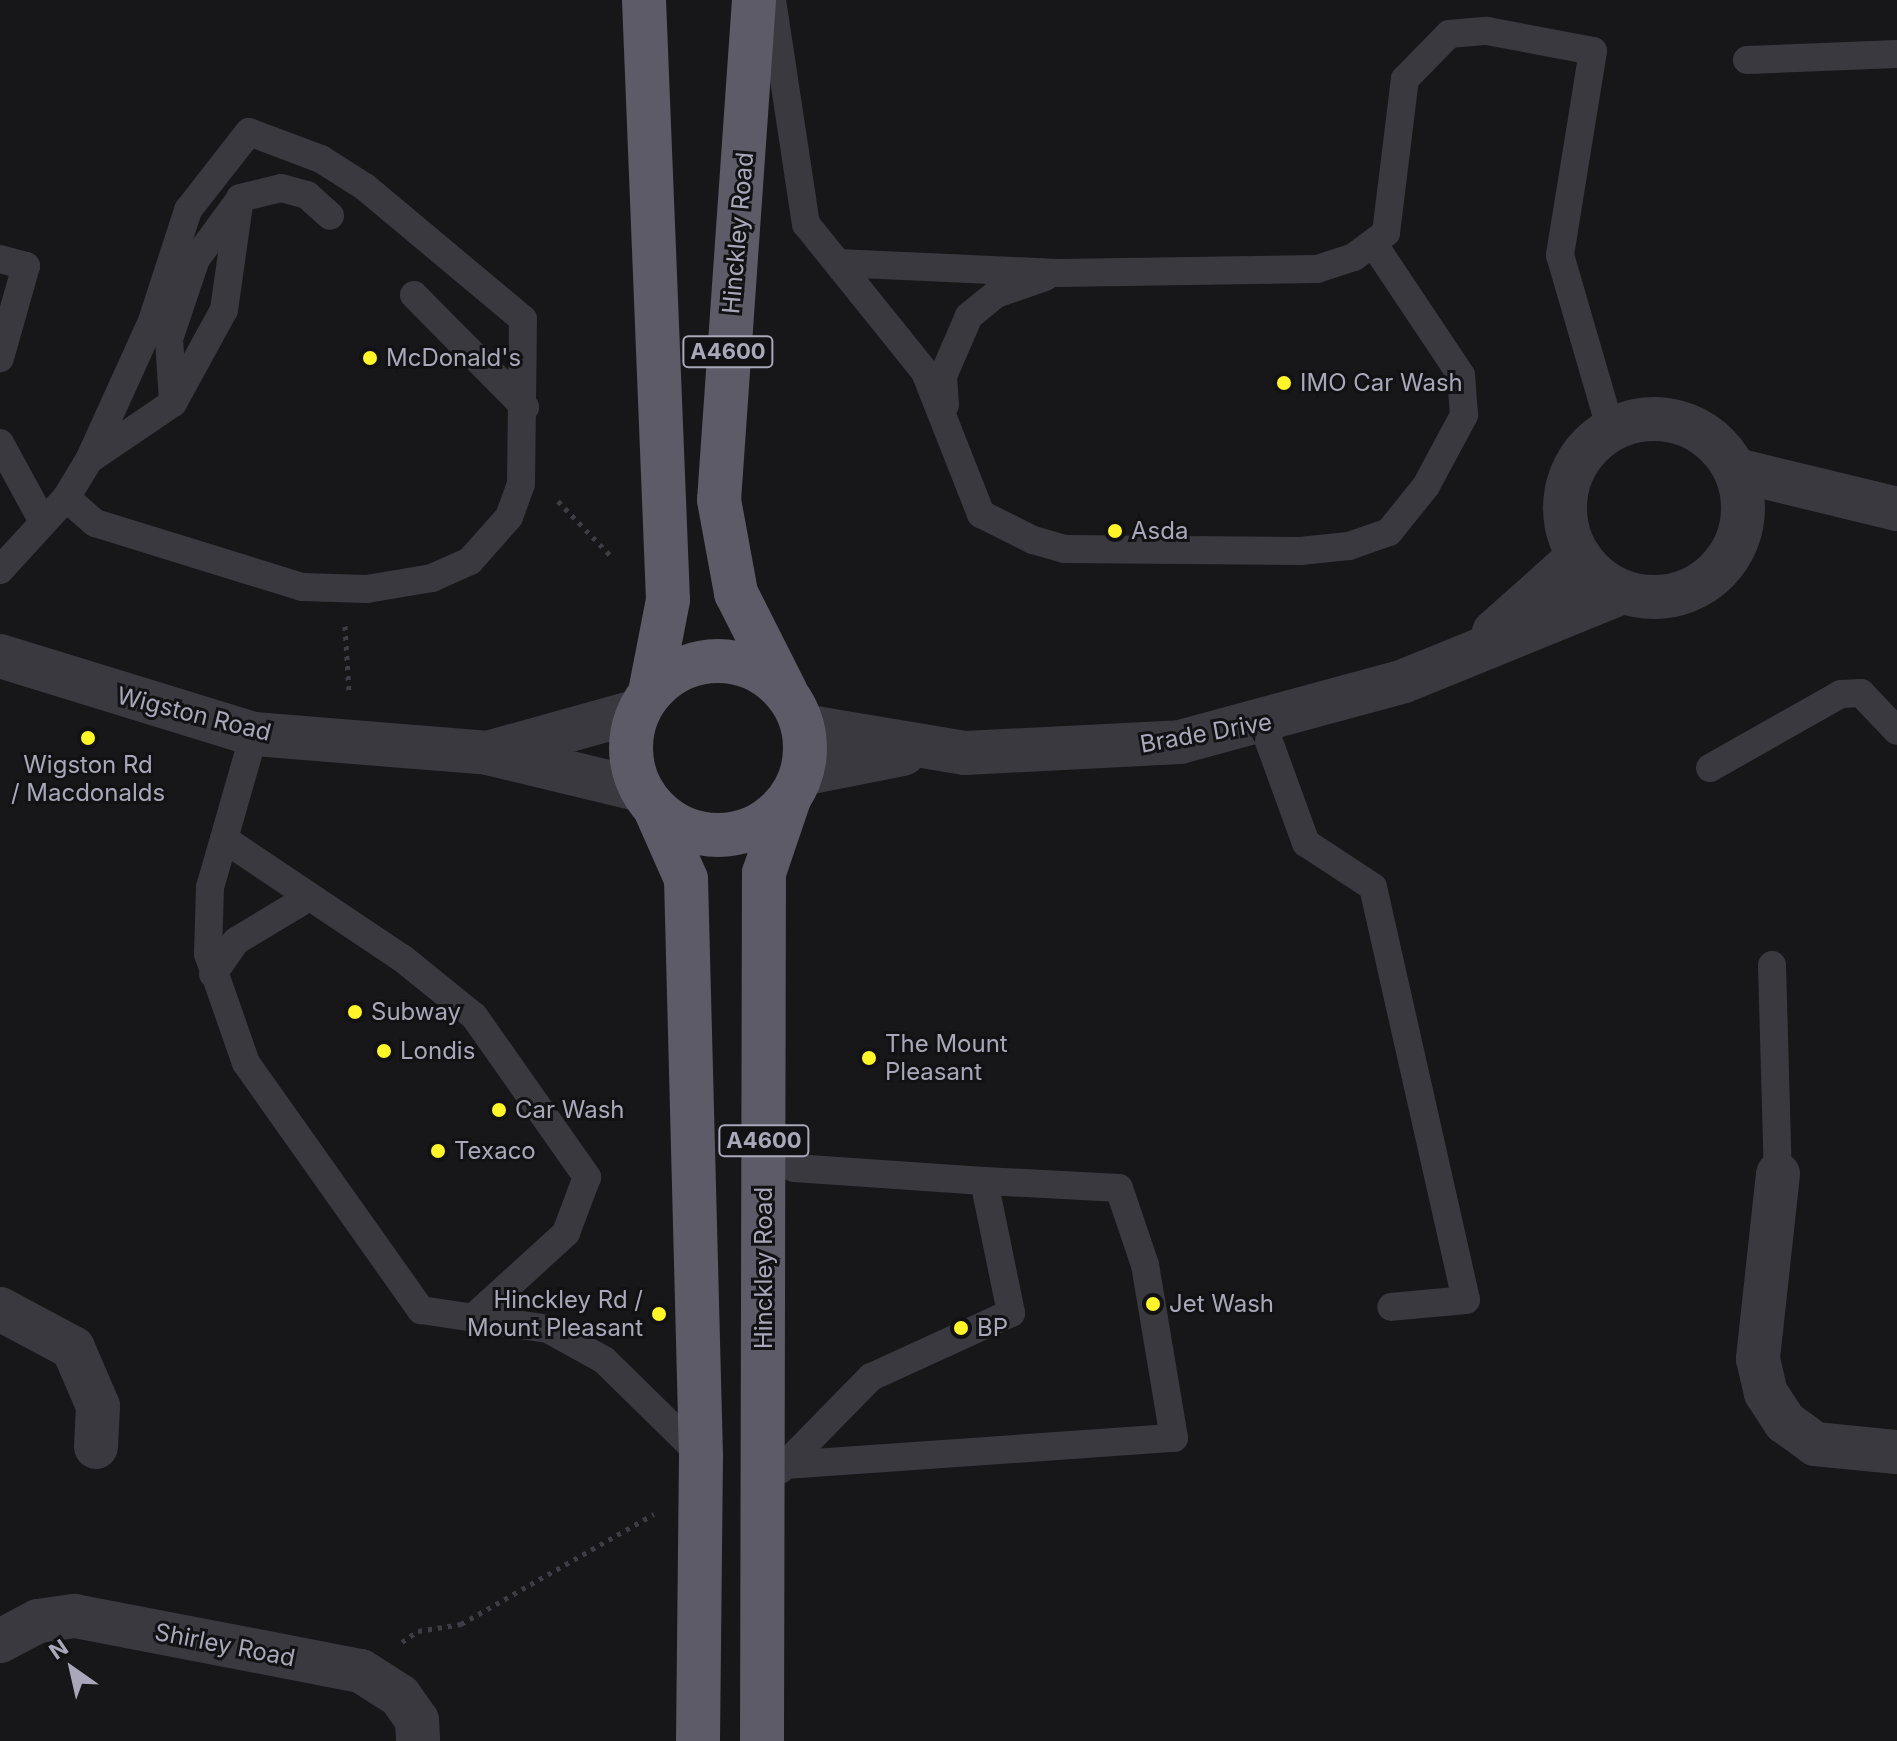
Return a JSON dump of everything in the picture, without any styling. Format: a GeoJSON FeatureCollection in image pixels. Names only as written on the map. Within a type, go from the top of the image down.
{"type":"FeatureCollection","features":[{"type":"Feature","properties":{"kind":"highway","name":"A4600"},"geometry":{"type":"LineString","coordinates":[[644,0],[668,600],[630,752],[648,800],[686,879],[701,1455],[698,1741]]}},
{"type":"Feature","properties":{"kind":"highway","name":"Hinckley Road"},"geometry":{"type":"LineString","coordinates":[[754,0],[719,500],[736,593],[795,709]]}},
{"type":"Feature","properties":{"kind":"highway"},"geometry":{"type":"LineString","coordinates":[[644,702],[673,673],[707,661],[753,668],[795,709]]}},
{"type":"Feature","properties":{"kind":"highway","name":"A4600"},"geometry":{"type":"LineString","coordinates":[[795,709],[796,786]]}},
{"type":"Feature","properties":{"kind":"highway"},"geometry":{"type":"LineString","coordinates":[[648,800],[693,832],[732,835],[767,821],[796,786]]}},
{"type":"Feature","properties":{"kind":"highway","name":"Hinckley Road"},"geometry":{"type":"LineString","coordinates":[[762,1741],[775,1476],[764,1119],[764,873],[796,786]]}},
{"type":"Feature","properties":{"kind":"street"},"geometry":{"type":"LineString","coordinates":[[1647,419],[1679,421],[1719,445],[1736,470],[1743,521],[1727,560],[1705,582],[1653,598],[1623,592],[1579,556],[1565,519],[1569,479],[1584,452],[1611,431],[1647,419]]}},
{"type":"Feature","properties":{"kind":"street"},"geometry":{"type":"LineString","coordinates":[[1736,470],[1880,507]]}},
{"type":"Feature","properties":{"kind":"street"},"geometry":{"type":"LineString","coordinates":[[1743,521],[1880,507]]}},
{"type":"Feature","properties":{"kind":"street","name":"Brade Drive"},"geometry":{"type":"LineString","coordinates":[[1475,650],[1579,556]]}},
{"type":"Feature","properties":{"kind":"street","name":"Brade Drive"},"geometry":{"type":"LineString","coordinates":[[796,786],[925,750],[1103,750],[1263,725],[1404,681],[1623,592]]}},
{"type":"Feature","properties":{"kind":"street","name":"Wigston Road"},"geometry":{"type":"LineString","coordinates":[[0,656],[254,734],[488,753],[648,800]]}},
{"type":"Feature","properties":{"kind":"street","name":"Wigston Road"},"geometry":{"type":"LineString","coordinates":[[488,753],[644,702]]}},
{"type":"Feature","properties":{"kind":"street","name":"Brade Drive"},"geometry":{"type":"LineString","coordinates":[[795,709],[925,750]]}},
{"type":"Feature","properties":{"kind":"street"},"geometry":{"type":"LineString","coordinates":[[1778,1174],[1758,1359],[1766,1393],[1785,1422],[1815,1444],[1897,1452]]}},
{"type":"Feature","properties":{"kind":"street"},"geometry":{"type":"LineString","coordinates":[[0,1309],[73,1348],[98,1406],[96,1447]]}},
{"type":"Feature","properties":{"kind":"street","name":"Shirley Road"},"geometry":{"type":"LineString","coordinates":[[0,1641],[38,1621],[75,1616],[361,1671],[400,1696],[417,1720],[418,1741]]}},
{"type":"Feature","properties":{"kind":"lane"},"geometry":{"type":"LineString","coordinates":[[772,0],[806,224],[925,372],[945,416],[981,514],[1064,549],[1300,551],[1349,546],[1389,532],[1426,486],[1464,415],[1461,375],[1375,246]]}},
{"type":"Feature","properties":{"kind":"lane"},"geometry":{"type":"LineString","coordinates":[[838,263],[1058,273],[1317,269],[1375,246],[1393,207],[1396,110],[1405,79],[1449,34],[1487,31],[1593,51],[1560,255],[1611,431]]}},
{"type":"Feature","properties":{"kind":"lane"},"geometry":{"type":"LineString","coordinates":[[1747,60],[1897,54]]}},
{"type":"Feature","properties":{"kind":"lane"},"geometry":{"type":"LineString","coordinates":[[0,570],[42,520],[66,498],[89,460],[152,321],[188,210],[249,132],[321,159],[365,187],[523,319],[525,407],[521,484],[509,517],[470,561],[432,578],[342,589],[302,587],[95,523],[66,498]]}},
{"type":"Feature","properties":{"kind":"lane"},"geometry":{"type":"LineString","coordinates":[[173,403],[169,339],[196,259],[240,198],[281,188],[307,195],[330,216]]}},
{"type":"Feature","properties":{"kind":"lane"},"geometry":{"type":"LineString","coordinates":[[89,460],[173,403],[224,310],[240,198]]}},
{"type":"Feature","properties":{"kind":"lane"},"geometry":{"type":"LineString","coordinates":[[0,259],[26,266],[0,358]]}},
{"type":"Feature","properties":{"kind":"lane"},"geometry":{"type":"LineString","coordinates":[[945,416],[943,376],[969,316],[996,294],[1058,273]]}},
{"type":"Feature","properties":{"kind":"lane"},"geometry":{"type":"LineString","coordinates":[[414,295],[525,407]]}},
{"type":"Feature","properties":{"kind":"lane"},"geometry":{"type":"LineString","coordinates":[[0,443],[42,520]]}},
{"type":"Feature","properties":{"kind":"lane"},"geometry":{"type":"LineString","coordinates":[[1710,768],[1841,694],[1861,693],[1897,731]]}},
{"type":"Feature","properties":{"kind":"lane"},"geometry":{"type":"LineString","coordinates":[[1263,725],[1306,843],[1373,887],[1466,1300],[1391,1307]]}},
{"type":"Feature","properties":{"kind":"lane"},"geometry":{"type":"LineString","coordinates":[[254,734],[210,887],[213,974],[246,1063],[421,1310],[548,1329],[604,1360],[701,1455]]}},
{"type":"Feature","properties":{"kind":"lane"},"geometry":{"type":"LineString","coordinates":[[224,839],[306,899],[389,949],[474,1016],[587,1177],[566,1233],[475,1316]]}},
{"type":"Feature","properties":{"kind":"lane"},"geometry":{"type":"LineString","coordinates":[[213,974],[236,941],[306,899]]}},
{"type":"Feature","properties":{"kind":"lane"},"geometry":{"type":"LineString","coordinates":[[1772,965],[1778,1174]]}},
{"type":"Feature","properties":{"kind":"lane"},"geometry":{"type":"LineString","coordinates":[[764,1119],[794,1168],[1119,1188],[1145,1265],[1174,1438],[775,1476]]}},
{"type":"Feature","properties":{"kind":"lane"},"geometry":{"type":"LineString","coordinates":[[775,1476],[871,1377],[1011,1313],[984,1181]]}},
{"type":"Feature","properties":{"kind":"path"},"geometry":{"type":"LineString","coordinates":[[521,484],[570,507],[611,556]]}},
{"type":"Feature","properties":{"kind":"path"},"geometry":{"type":"LineString","coordinates":[[342,589],[349,691]]}},
{"type":"Feature","properties":{"kind":"path"},"geometry":{"type":"LineString","coordinates":[[361,1671],[418,1631],[461,1624],[646,1514],[699,1512]]}},
{"type":"Feature","properties":{"kind":"place","name":"McDonald's"},"geometry":{"type":"Point","coordinates":[370,358]}},
{"type":"Feature","properties":{"kind":"place","name":"IMO Car Wash"},"geometry":{"type":"Point","coordinates":[1284,383]}},
{"type":"Feature","properties":{"kind":"place","name":"Asda"},"geometry":{"type":"Point","coordinates":[1115,531]}},
{"type":"Feature","properties":{"kind":"place","name":"Wigston Rd / Macdonalds"},"geometry":{"type":"Point","coordinates":[88,738]}},
{"type":"Feature","properties":{"kind":"place","name":"Subway"},"geometry":{"type":"Point","coordinates":[355,1012]}},
{"type":"Feature","properties":{"kind":"place","name":"Londis"},"geometry":{"type":"Point","coordinates":[384,1051]}},
{"type":"Feature","properties":{"kind":"place","name":"The Mount Pleasant"},"geometry":{"type":"Point","coordinates":[869,1058]}},
{"type":"Feature","properties":{"kind":"place","name":"Car Wash"},"geometry":{"type":"Point","coordinates":[499,1110]}},
{"type":"Feature","properties":{"kind":"place","name":"Texaco"},"geometry":{"type":"Point","coordinates":[438,1151]}},
{"type":"Feature","properties":{"kind":"place","name":"Jet Wash"},"geometry":{"type":"Point","coordinates":[1153,1304]}},
{"type":"Feature","properties":{"kind":"place","name":"Hinckley Rd / Mount Pleasant"},"geometry":{"type":"Point","coordinates":[659,1314]}},
{"type":"Feature","properties":{"kind":"place","name":"BP"},"geometry":{"type":"Point","coordinates":[961,1328]}}]}
